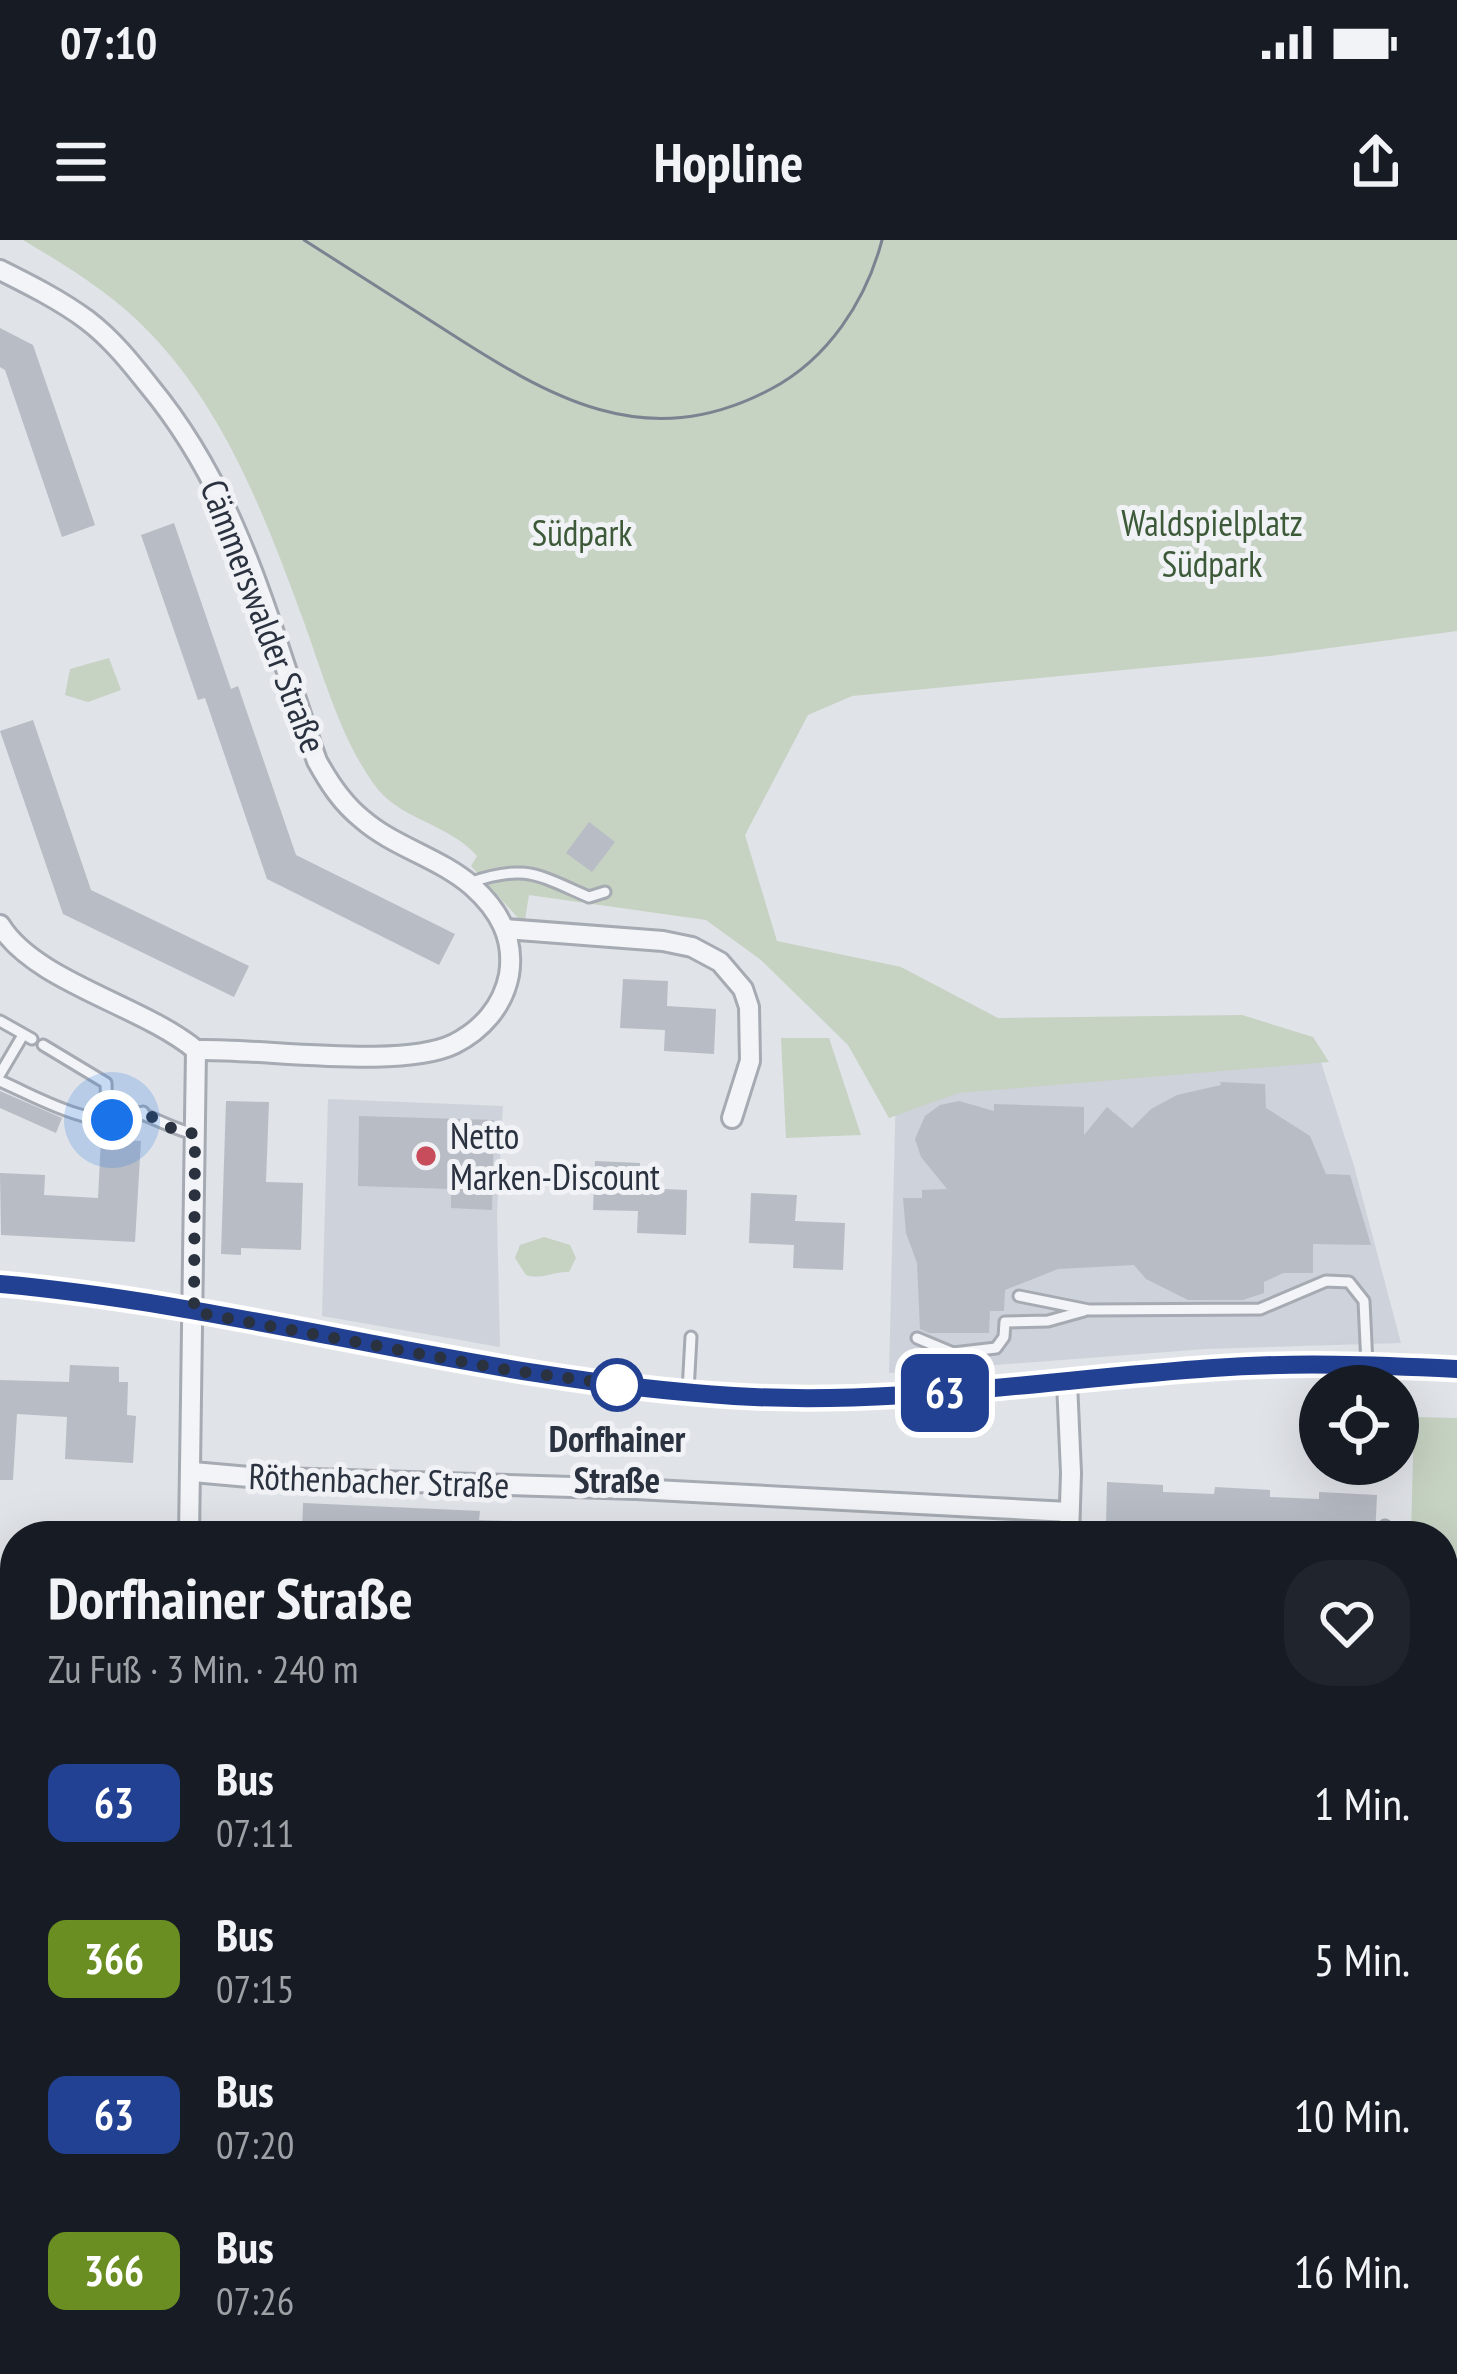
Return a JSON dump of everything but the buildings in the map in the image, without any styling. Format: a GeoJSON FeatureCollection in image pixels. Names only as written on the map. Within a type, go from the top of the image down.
{"type":"FeatureCollection","features":[{"type":"Feature","properties":{"kind":"street","name":"Cämmerswalder Straße"},"geometry":{"type":"LineString","coordinates":[[0,270],[88,321],[123,353],[180,423],[207,465],[235,523],[317,761],[334,791],[364,821],[469,883],[493,906],[506,929]]}},
{"type":"Feature","properties":{"kind":"street"},"geometry":{"type":"LineString","coordinates":[[0,925],[44,966],[171,1029],[196,1050],[396,1054],[451,1046],[486,1022],[503,998],[512,958],[506,929],[692,947],[720,962],[742,988],[749,1007],[749,1061],[732,1118]]}},
{"type":"Feature","properties":{"kind":"street"},"geometry":{"type":"LineString","coordinates":[[190,1521],[196,1050]]}},
{"type":"Feature","properties":{"kind":"street"},"geometry":{"type":"LineString","coordinates":[[0,1284],[93,1294],[502,1369],[688,1392],[832,1399],[971,1392],[1230,1367],[1299,1366]]}},
{"type":"Feature","properties":{"kind":"street"},"geometry":{"type":"LineString","coordinates":[[1419,1367],[1457,1369]]}},
{"type":"Feature","properties":{"kind":"street"},"geometry":{"type":"LineString","coordinates":[[1067,1382],[1069,1521]]}},
{"type":"Feature","properties":{"kind":"street","name":"Röthenbacher Straße"},"geometry":{"type":"LineString","coordinates":[[193,1472],[1069,1511]]}},
{"type":"Feature","properties":{"kind":"lane"},"geometry":{"type":"LineString","coordinates":[[469,883],[504,871],[544,876],[589,897],[604,892]]}},
{"type":"Feature","properties":{"kind":"lane"},"geometry":{"type":"LineString","coordinates":[[0,1021],[106,1083],[107,1118]]}},
{"type":"Feature","properties":{"kind":"lane"},"geometry":{"type":"LineString","coordinates":[[33,1040],[0,1077],[68,1111],[107,1118]]}},
{"type":"Feature","properties":{"kind":"lane"},"geometry":{"type":"LineString","coordinates":[[107,1118],[111,1108],[143,1112],[175,1130],[195,1134]]}},
{"type":"Feature","properties":{"kind":"lane"},"geometry":{"type":"LineString","coordinates":[[1019,1296],[1089,1310],[1260,1309],[1325,1281],[1349,1282],[1364,1301],[1367,1365]]}},
{"type":"Feature","properties":{"kind":"lane"},"geometry":{"type":"LineString","coordinates":[[917,1338],[953,1353],[996,1348],[1004,1337],[1005,1322],[1048,1321],[1089,1310]]}},
{"type":"Feature","properties":{"kind":"lane"},"geometry":{"type":"LineString","coordinates":[[688,1392],[691,1337]]}},
{"type":"Feature","properties":{"kind":"shaded area"},"geometry":{"type":"Polygon","coordinates":[[[1321,1062],[1401,1343],[1206,1349],[889,1373],[896,1087],[1321,1062]]]}},
{"type":"Feature","properties":{"kind":"shaded area"},"geometry":{"type":"Polygon","coordinates":[[[328,1099],[503,1106],[497,1214],[500,1347],[322,1316],[328,1099]]]}},
{"type":"Feature","properties":{"kind":"green space","name":"Südpark"},"geometry":{"type":"Polygon","coordinates":[[[23,240],[1457,240],[1457,631],[1270,656],[852,696],[808,715],[745,835],[777,941],[901,967],[998,1018],[1242,1015],[1313,1037],[1329,1062],[958,1093],[889,1118],[848,1045],[761,960],[706,920],[529,895],[525,920],[519,919],[471,866],[477,856],[466,845],[383,795],[361,764],[240,465],[176,362],[121,306],[23,240]]]}},
{"type":"Feature","properties":{"kind":"green space"},"geometry":{"type":"Polygon","coordinates":[[[109,658],[121,690],[88,702],[65,695],[70,669],[109,658]]]}},
{"type":"Feature","properties":{"kind":"green space"},"geometry":{"type":"Polygon","coordinates":[[[781,1038],[829,1038],[861,1135],[786,1138],[781,1038]]]}},
{"type":"Feature","properties":{"kind":"green space"},"geometry":{"type":"Polygon","coordinates":[[[544,1237],[570,1245],[576,1258],[569,1272],[526,1275],[515,1258],[520,1245],[544,1237]]]}},
{"type":"Feature","properties":{"kind":"green space"},"geometry":{"type":"Polygon","coordinates":[[[1419,1417],[1457,1418],[1457,1521],[1411,1521],[1412,1485],[1419,1485],[1419,1417]]]}},
{"type":"Feature","properties":{"kind":"tram line"},"geometry":{"type":"LineString","coordinates":[[304,240],[521,376],[599,410],[640,417],[681,417],[725,408],[791,376],[842,326],[866,285],[882,240]]}},
{"type":"Feature","properties":{"kind":"bus line","name":"63"},"geometry":{"type":"LineString","coordinates":[[0,1284],[109,1297],[502,1369],[734,1396],[832,1399],[971,1392],[1209,1368],[1306,1364],[1457,1369]]}},
{"type":"Feature","properties":{"kind":"place","name":"Netto Marken-Discount"},"geometry":{"type":"Point","coordinates":[426,1156]}},
{"type":"Feature","properties":{"kind":"place","name":"Dorfhainer Straße"},"geometry":{"type":"Point","coordinates":[617,1385]}},
{"type":"Feature","properties":{"kind":"route"},"geometry":{"type":"LineString","coordinates":[[112,1120],[143,1112],[175,1130],[195,1134],[194,1312],[502,1369],[633,1387],[617,1385]]}},
{"type":"Feature","properties":{"kind":"park label","name":"Waldspielplatz Südpark"},"geometry":{"type":"Point","coordinates":[1212,542]}}]}
